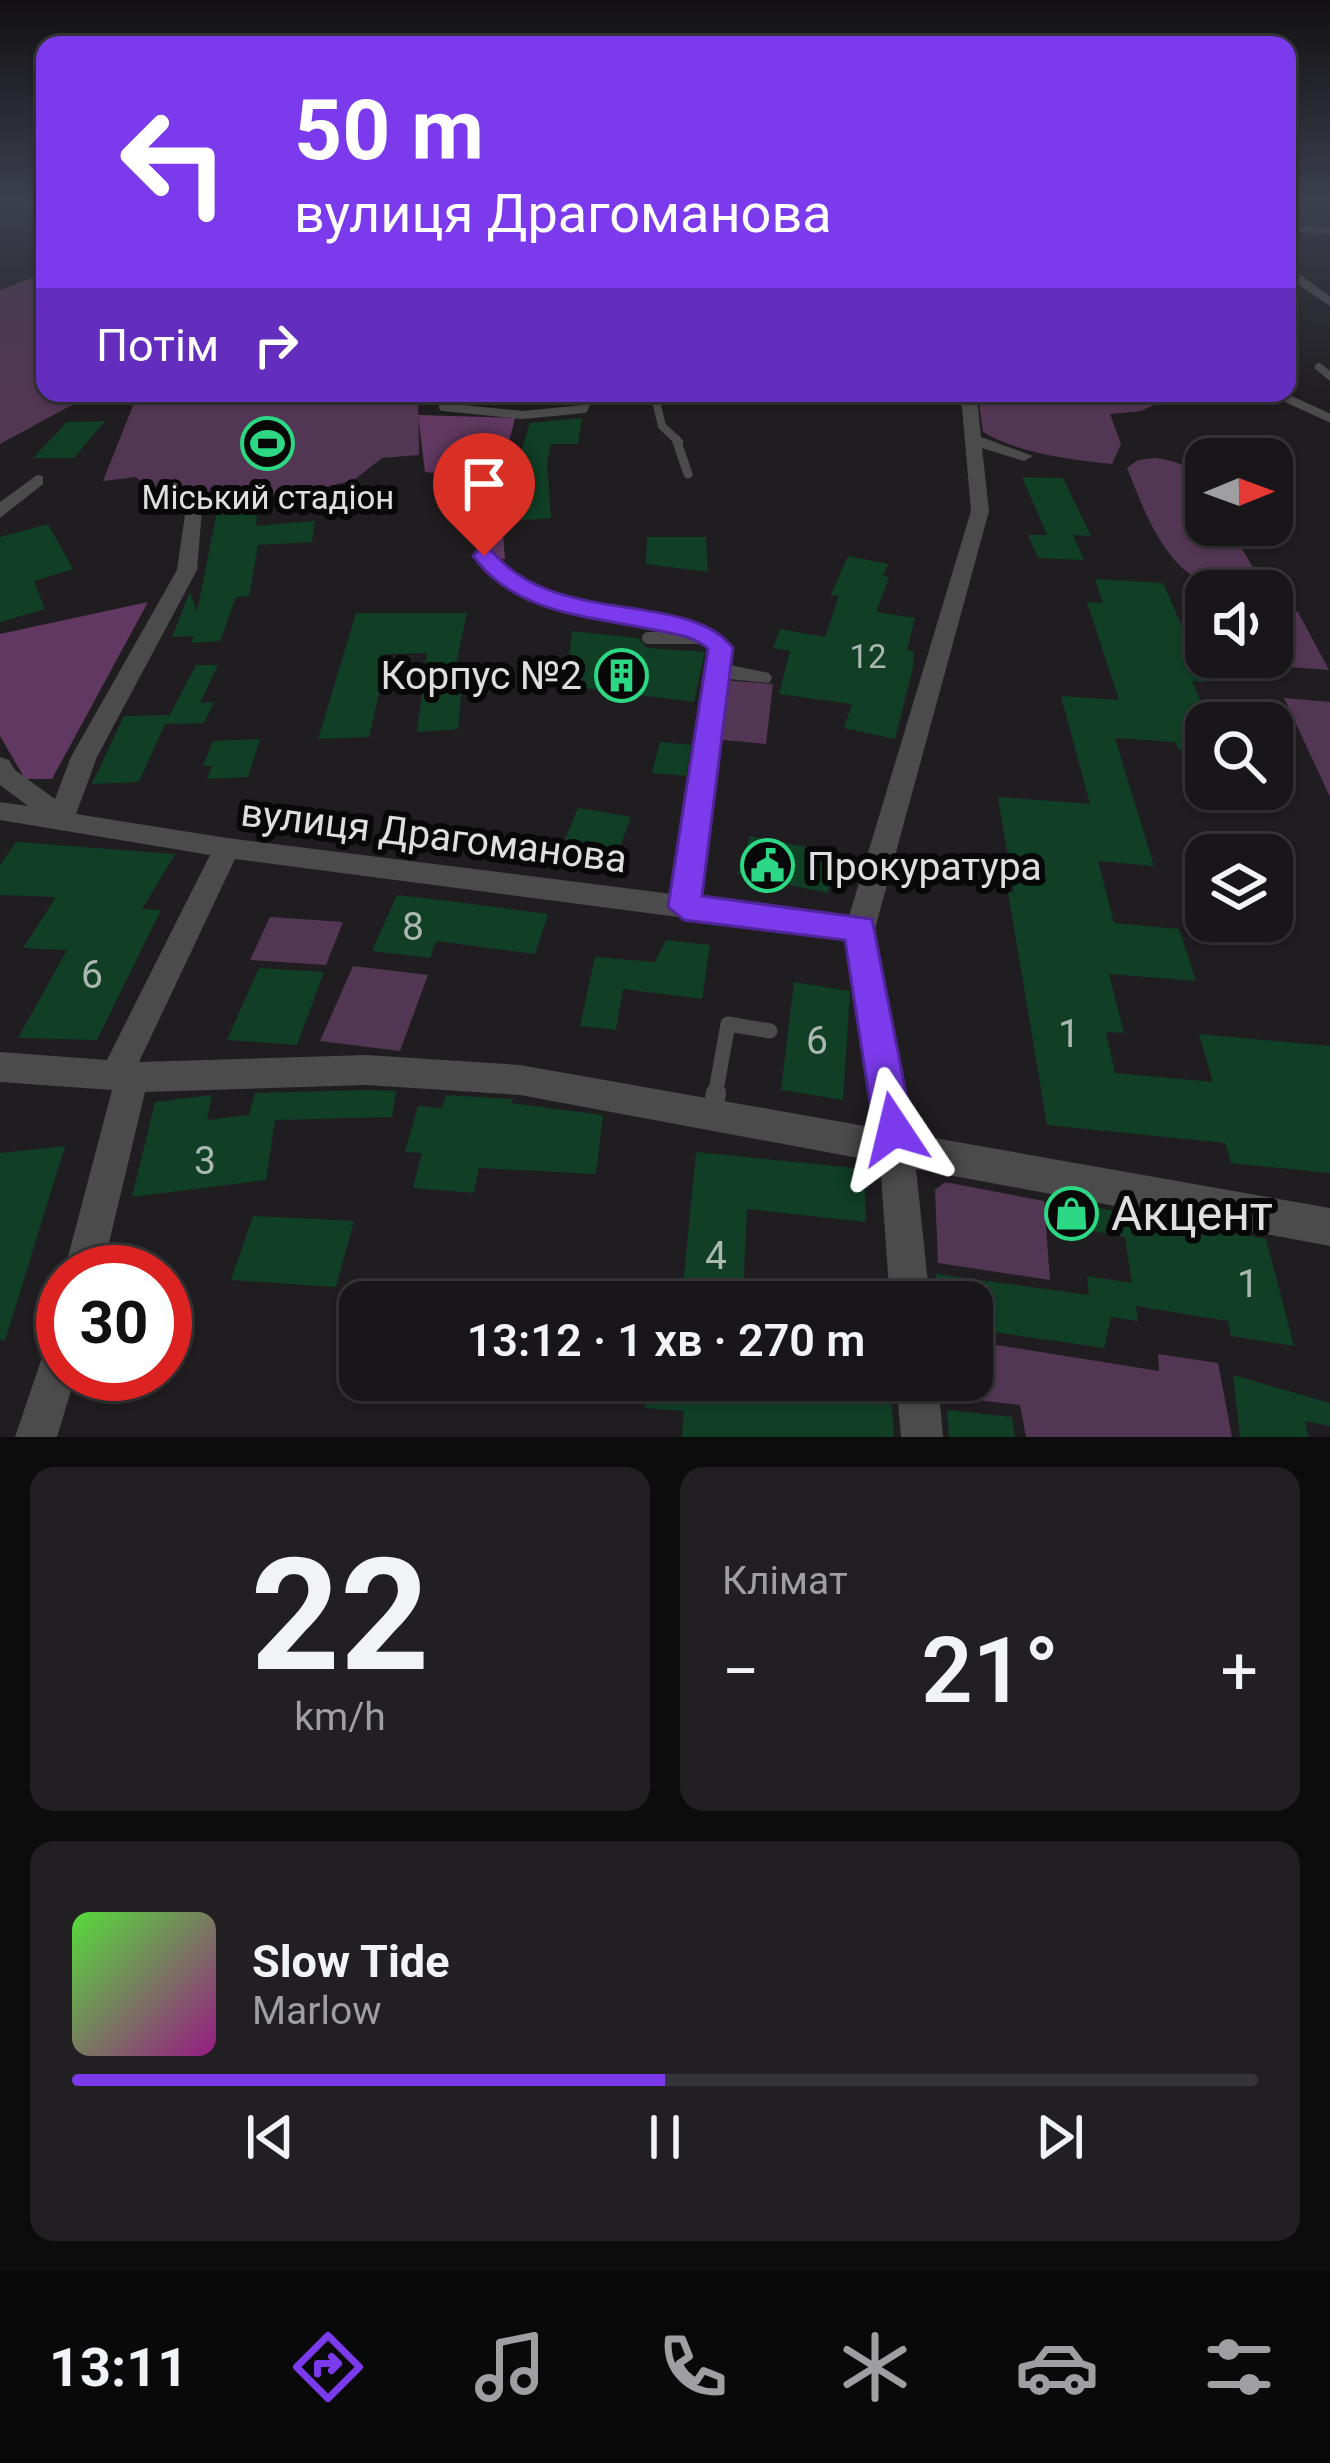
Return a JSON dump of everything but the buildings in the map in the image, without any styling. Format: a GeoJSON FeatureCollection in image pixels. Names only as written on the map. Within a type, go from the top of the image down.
{"type":"FeatureCollection","features":[{"type":"Feature","properties":{"kind":"street"},"geometry":{"type":"LineString","coordinates":[[1296,278],[1330,302]]}},
{"type":"Feature","properties":{"kind":"street"},"geometry":{"type":"LineString","coordinates":[[908,1281],[897,1150],[860,929],[980,511],[967,402]]}},
{"type":"Feature","properties":{"kind":"street"},"geometry":{"type":"LineString","coordinates":[[973,440],[1024,456]]}},
{"type":"Feature","properties":{"kind":"street"},"geometry":{"type":"LineString","coordinates":[[0,512],[37,479]]}},
{"type":"Feature","properties":{"kind":"street"},"geometry":{"type":"LineString","coordinates":[[0,766],[5,776],[61,817],[84,758],[187,570],[194,498]]}},
{"type":"Feature","properties":{"kind":"street"},"geometry":{"type":"LineString","coordinates":[[484,556],[498,573],[534,597],[710,636],[721,648],[684,907]]}},
{"type":"Feature","properties":{"kind":"street"},"geometry":{"type":"LineString","coordinates":[[716,670],[761,677]]}},
{"type":"Feature","properties":{"kind":"street","name":"вулиця Драгоманова"},"geometry":{"type":"LineString","coordinates":[[0,811],[61,817],[227,848],[860,929]]}},
{"type":"Feature","properties":{"kind":"street"},"geometry":{"type":"LineString","coordinates":[[89,1245],[124,1076],[227,848]]}},
{"type":"Feature","properties":{"kind":"street"},"geometry":{"type":"LineString","coordinates":[[0,1066],[124,1076],[365,1070],[520,1080],[1330,1227]]}},
{"type":"Feature","properties":{"kind":"street"},"geometry":{"type":"LineString","coordinates":[[36,1437],[47,1401]]}},
{"type":"Feature","properties":{"kind":"street"},"geometry":{"type":"LineString","coordinates":[[919,1401],[922,1437]]}},
{"type":"Feature","properties":{"kind":"lane"},"geometry":{"type":"LineString","coordinates":[[1319,367],[1330,376]]}},
{"type":"Feature","properties":{"kind":"lane"},"geometry":{"type":"LineString","coordinates":[[443,407],[550,415],[584,409],[587,402]]}},
{"type":"Feature","properties":{"kind":"lane"},"geometry":{"type":"LineString","coordinates":[[656,402],[662,426],[682,445],[688,473]]}},
{"type":"Feature","properties":{"kind":"lane"},"geometry":{"type":"LineString","coordinates":[[1295,402],[1330,418]]}},
{"type":"Feature","properties":{"kind":"lane"},"geometry":{"type":"LineString","coordinates":[[648,638],[710,636]]}},
{"type":"Feature","properties":{"kind":"lane"},"geometry":{"type":"LineString","coordinates":[[711,1116],[728,1024],[770,1031]]}},
{"type":"Feature","properties":{"kind":"shaded area"},"geometry":{"type":"Polygon","coordinates":[[[36,276],[36,402],[77,402],[0,444],[0,290],[36,276]]]}},
{"type":"Feature","properties":{"kind":"shaded area","name":"Міський стадіон"},"geometry":{"type":"Polygon","coordinates":[[[134,402],[418,402],[419,455],[382,458],[354,480],[283,498],[157,499],[136,477],[103,481],[134,402]]]}},
{"type":"Feature","properties":{"kind":"shaded area"},"geometry":{"type":"Polygon","coordinates":[[[1160,402],[1141,411],[1110,414],[1121,444],[1112,464],[1045,454],[997,439],[983,432],[979,403],[1160,402]]]}},
{"type":"Feature","properties":{"kind":"shaded area"},"geometry":{"type":"Polygon","coordinates":[[[418,415],[515,418],[499,482],[505,559],[487,557],[473,477],[425,472],[418,415]]]}},
{"type":"Feature","properties":{"kind":"shaded area"},"geometry":{"type":"Polygon","coordinates":[[[1155,458],[1185,467],[1185,546],[1240,546],[1254,570],[1185,570],[1169,554],[1145,511],[1127,468],[1138,460],[1155,458]]]}},
{"type":"Feature","properties":{"kind":"shaded area"},"geometry":{"type":"Polygon","coordinates":[[[148,602],[52,779],[25,779],[0,736],[0,634],[148,602]]]}},
{"type":"Feature","properties":{"kind":"shaded area"},"geometry":{"type":"Polygon","coordinates":[[[1293,612],[1298,612],[1329,670],[1293,667],[1293,612]]]}},
{"type":"Feature","properties":{"kind":"shaded area"},"geometry":{"type":"Polygon","coordinates":[[[722,680],[773,684],[766,744],[712,739],[722,680]]]}},
{"type":"Feature","properties":{"kind":"shaded area"},"geometry":{"type":"Polygon","coordinates":[[[1284,698],[1330,702],[1330,797],[1293,717],[1293,702],[1284,698]]]}},
{"type":"Feature","properties":{"kind":"shaded area"},"geometry":{"type":"Polygon","coordinates":[[[270,917],[343,922],[326,965],[250,960],[270,917]]]}},
{"type":"Feature","properties":{"kind":"shaded area"},"geometry":{"type":"Polygon","coordinates":[[[353,966],[428,975],[400,1051],[320,1041],[353,966]]]}},
{"type":"Feature","properties":{"kind":"shaded area"},"geometry":{"type":"Polygon","coordinates":[[[945,1182],[1044,1201],[1050,1280],[938,1263],[935,1190],[945,1182]]]}},
{"type":"Feature","properties":{"kind":"shaded area"},"geometry":{"type":"Polygon","coordinates":[[[993,1344],[1159,1371],[1158,1354],[1218,1363],[1232,1437],[1026,1437],[1020,1405],[985,1401],[993,1401],[993,1344]]]}},
{"type":"Feature","properties":{"kind":"place","name":"Міський стадіон"},"geometry":{"type":"Point","coordinates":[268,443]}},
{"type":"Feature","properties":{"kind":"place","name":"Корпус №2"},"geometry":{"type":"Point","coordinates":[621,675]}},
{"type":"Feature","properties":{"kind":"place","name":"Прокуратура"},"geometry":{"type":"Point","coordinates":[768,866]}},
{"type":"Feature","properties":{"kind":"place","name":"Акцент"},"geometry":{"type":"Point","coordinates":[1072,1213]}},
{"type":"Feature","properties":{"kind":"route"},"geometry":{"type":"LineString","coordinates":[[484,556],[498,573],[534,597],[710,636],[721,648],[684,907],[860,929],[894,1129]]}}]}
